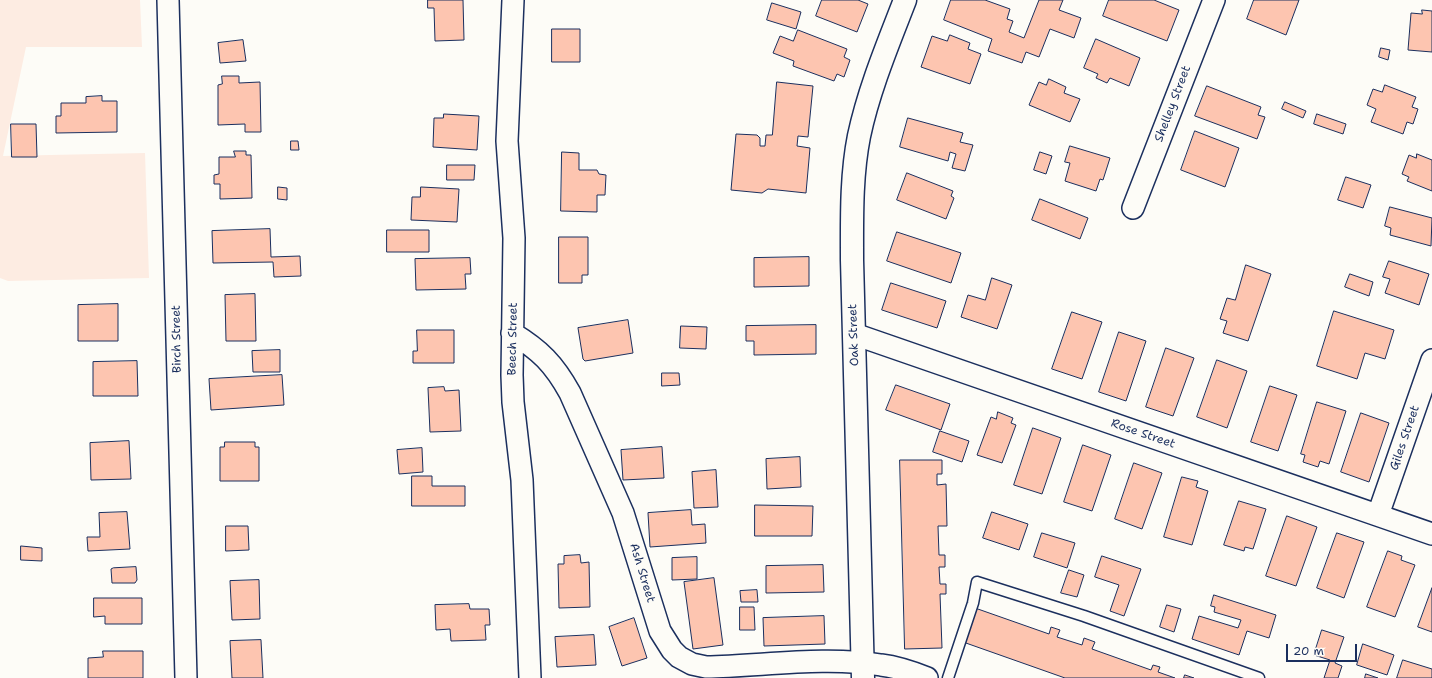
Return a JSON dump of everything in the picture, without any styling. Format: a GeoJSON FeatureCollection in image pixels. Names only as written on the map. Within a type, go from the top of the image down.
{"type":"FeatureCollection","features":[{"type":"Feature","properties":{"kind":"street","name":"Birch Street"},"geometry":{"type":"LineString","coordinates":[[168,0],[186,678]]}},
{"type":"Feature","properties":{"kind":"street","name":"Beech Street"},"geometry":{"type":"LineString","coordinates":[[514,0],[507,140],[514,238],[512,333],[513,402],[522,480],[530,678]]}},
{"type":"Feature","properties":{"kind":"street","name":"Oak Street"},"geometry":{"type":"LineString","coordinates":[[863,670],[852,197],[856,154],[867,104],[905,0]]}},
{"type":"Feature","properties":{"kind":"street","name":"Shelley Street"},"geometry":{"type":"LineString","coordinates":[[1133,208],[1214,0]]}},
{"type":"Feature","properties":{"kind":"street","name":"Ash Street"},"geometry":{"type":"LineString","coordinates":[[512,333],[528,342],[541,353],[561,377],[570,393],[623,513],[660,630],[672,650],[679,657],[692,664],[706,667],[822,662],[863,670],[894,667],[927,678]]}},
{"type":"Feature","properties":{"kind":"street","name":"Rose Street"},"geometry":{"type":"LineString","coordinates":[[854,334],[1432,534]]}},
{"type":"Feature","properties":{"kind":"street","name":"Giles Street"},"geometry":{"type":"LineString","coordinates":[[1378,515],[1432,360]]}},
{"type":"Feature","properties":{"kind":"lane"},"geometry":{"type":"LineString","coordinates":[[948,678],[973,603],[977,582],[1084,616],[1259,678]]}},
{"type":"Feature","properties":{"kind":"shaded area"},"geometry":{"type":"Polygon","coordinates":[[[0,0],[140,0],[142,47],[26,47],[3,156],[145,153],[149,278],[8,281],[0,278],[0,0]]]}},
{"type":"Feature","properties":{"kind":"building"},"geometry":{"type":"Polygon","coordinates":[[[428,0],[463,0],[464,40],[435,41],[434,8],[428,8],[428,0]]]}},
{"type":"Feature","properties":{"kind":"building"},"geometry":{"type":"Polygon","coordinates":[[[822,0],[858,0],[868,4],[857,32],[816,16],[822,0]]]}},
{"type":"Feature","properties":{"kind":"building"},"geometry":{"type":"Polygon","coordinates":[[[951,0],[985,0],[1010,9],[1007,19],[1013,21],[1009,32],[1024,38],[1039,0],[1063,0],[1059,10],[1081,18],[1074,38],[1050,29],[1039,57],[1026,52],[1022,63],[988,51],[992,39],[944,20],[951,0]]]}},
{"type":"Feature","properties":{"kind":"building"},"geometry":{"type":"Polygon","coordinates":[[[1109,0],[1154,0],[1179,10],[1167,41],[1103,16],[1109,0]]]}},
{"type":"Feature","properties":{"kind":"building"},"geometry":{"type":"Polygon","coordinates":[[[1254,0],[1299,0],[1286,35],[1247,19],[1254,0]]]}},
{"type":"Feature","properties":{"kind":"building"},"geometry":{"type":"Polygon","coordinates":[[[772,3],[801,12],[796,29],[767,20],[772,3]]]}},
{"type":"Feature","properties":{"kind":"building"},"geometry":{"type":"Polygon","coordinates":[[[1422,10],[1432,11],[1432,52],[1408,50],[1411,13],[1422,14],[1422,10]]]}},
{"type":"Feature","properties":{"kind":"building"},"geometry":{"type":"Polygon","coordinates":[[[552,29],[580,29],[580,62],[552,62],[552,29]]]}},
{"type":"Feature","properties":{"kind":"building"},"geometry":{"type":"Polygon","coordinates":[[[798,30],[847,49],[844,57],[850,60],[844,77],[837,74],[834,81],[793,66],[794,61],[773,53],[780,36],[793,41],[798,30]]]}},
{"type":"Feature","properties":{"kind":"building"},"geometry":{"type":"Polygon","coordinates":[[[950,35],[970,43],[968,49],[981,54],[970,84],[921,67],[932,36],[947,41],[950,35]]]}},
{"type":"Feature","properties":{"kind":"building"},"geometry":{"type":"Polygon","coordinates":[[[1096,39],[1140,58],[1129,86],[1110,78],[1107,83],[1096,78],[1098,74],[1084,68],[1096,39]]]}},
{"type":"Feature","properties":{"kind":"building"},"geometry":{"type":"Polygon","coordinates":[[[243,40],[246,61],[220,63],[218,43],[243,40]]]}},
{"type":"Feature","properties":{"kind":"building"},"geometry":{"type":"Polygon","coordinates":[[[1381,48],[1390,50],[1388,60],[1379,57],[1381,48]]]}},
{"type":"Feature","properties":{"kind":"building"},"geometry":{"type":"Polygon","coordinates":[[[222,76],[239,76],[239,83],[260,82],[261,132],[245,132],[245,124],[218,125],[218,85],[222,84],[222,76]]]}},
{"type":"Feature","properties":{"kind":"building"},"geometry":{"type":"Polygon","coordinates":[[[1049,79],[1066,87],[1064,93],[1080,99],[1070,122],[1029,105],[1039,82],[1046,85],[1049,79]]]}},
{"type":"Feature","properties":{"kind":"building"},"geometry":{"type":"Polygon","coordinates":[[[777,82],[813,86],[808,137],[798,136],[797,146],[810,148],[806,193],[768,189],[762,193],[731,190],[736,134],[757,135],[760,138],[760,146],[765,146],[766,135],[772,135],[777,82]]]}},
{"type":"Feature","properties":{"kind":"building"},"geometry":{"type":"Polygon","coordinates":[[[1385,85],[1416,97],[1412,107],[1418,109],[1413,124],[1407,122],[1403,134],[1371,122],[1376,109],[1367,105],[1373,89],[1382,92],[1385,85]]]}},
{"type":"Feature","properties":{"kind":"building"},"geometry":{"type":"Polygon","coordinates":[[[1207,86],[1261,107],[1258,115],[1265,117],[1257,139],[1195,116],[1207,86]]]}},
{"type":"Feature","properties":{"kind":"building"},"geometry":{"type":"Polygon","coordinates":[[[102,96],[102,101],[117,101],[117,132],[56,133],[56,116],[61,116],[61,103],[86,103],[86,97],[102,96]]]}},
{"type":"Feature","properties":{"kind":"building"},"geometry":{"type":"Polygon","coordinates":[[[1285,102],[1306,111],[1303,118],[1282,109],[1285,102]]]}},
{"type":"Feature","properties":{"kind":"building"},"geometry":{"type":"Polygon","coordinates":[[[444,114],[479,116],[477,150],[433,147],[434,118],[443,118],[444,114]]]}},
{"type":"Feature","properties":{"kind":"building"},"geometry":{"type":"Polygon","coordinates":[[[1317,114],[1346,124],[1343,134],[1314,124],[1317,114]]]}},
{"type":"Feature","properties":{"kind":"building"},"geometry":{"type":"Polygon","coordinates":[[[908,118],[963,133],[960,142],[973,145],[965,171],[952,168],[956,154],[950,152],[948,161],[900,147],[908,118]]]}},
{"type":"Feature","properties":{"kind":"building"},"geometry":{"type":"Polygon","coordinates":[[[11,124],[36,124],[37,157],[12,157],[11,124]]]}},
{"type":"Feature","properties":{"kind":"building"},"geometry":{"type":"Polygon","coordinates":[[[1195,131],[1239,148],[1225,187],[1181,170],[1195,131]]]}},
{"type":"Feature","properties":{"kind":"building"},"geometry":{"type":"Polygon","coordinates":[[[291,141],[298,141],[299,150],[291,150],[291,141]]]}},
{"type":"Feature","properties":{"kind":"building"},"geometry":{"type":"Polygon","coordinates":[[[1070,146],[1110,158],[1103,180],[1100,179],[1096,191],[1065,181],[1070,163],[1065,162],[1070,146]]]}},
{"type":"Feature","properties":{"kind":"building"},"geometry":{"type":"Polygon","coordinates":[[[234,151],[246,151],[246,155],[251,155],[252,198],[220,199],[220,184],[214,184],[214,175],[219,174],[219,157],[235,157],[234,151]]]}},
{"type":"Feature","properties":{"kind":"building"},"geometry":{"type":"Polygon","coordinates":[[[562,152],[579,153],[579,170],[597,170],[599,174],[606,175],[605,195],[597,195],[597,212],[561,211],[562,152]]]}},
{"type":"Feature","properties":{"kind":"building"},"geometry":{"type":"Polygon","coordinates":[[[1040,152],[1052,156],[1046,174],[1034,170],[1040,152]]]}},
{"type":"Feature","properties":{"kind":"building"},"geometry":{"type":"Polygon","coordinates":[[[1417,154],[1432,160],[1432,191],[1407,181],[1409,177],[1402,174],[1409,155],[1416,158],[1417,154]]]}},
{"type":"Feature","properties":{"kind":"building"},"geometry":{"type":"Polygon","coordinates":[[[447,165],[475,165],[474,180],[447,180],[447,165]]]}},
{"type":"Feature","properties":{"kind":"building"},"geometry":{"type":"Polygon","coordinates":[[[907,173],[953,191],[951,196],[954,198],[946,219],[897,200],[907,173]]]}},
{"type":"Feature","properties":{"kind":"building"},"geometry":{"type":"Polygon","coordinates":[[[1346,177],[1371,185],[1363,208],[1338,200],[1346,177]]]}},
{"type":"Feature","properties":{"kind":"building"},"geometry":{"type":"Polygon","coordinates":[[[278,187],[287,188],[287,200],[278,199],[278,187]]]}},
{"type":"Feature","properties":{"kind":"building"},"geometry":{"type":"Polygon","coordinates":[[[421,187],[459,189],[457,222],[411,220],[412,197],[420,197],[421,187]]]}},
{"type":"Feature","properties":{"kind":"building"},"geometry":{"type":"Polygon","coordinates":[[[1040,199],[1088,218],[1080,239],[1032,220],[1040,199]]]}},
{"type":"Feature","properties":{"kind":"building"},"geometry":{"type":"Polygon","coordinates":[[[1390,207],[1432,218],[1431,246],[1390,235],[1391,228],[1385,226],[1390,207]]]}},
{"type":"Feature","properties":{"kind":"building"},"geometry":{"type":"Polygon","coordinates":[[[270,229],[271,257],[300,256],[301,276],[274,277],[273,262],[213,263],[212,231],[270,229]]]}},
{"type":"Feature","properties":{"kind":"building"},"geometry":{"type":"Polygon","coordinates":[[[387,230],[429,230],[429,252],[387,252],[387,230]]]}},
{"type":"Feature","properties":{"kind":"building"},"geometry":{"type":"Polygon","coordinates":[[[897,232],[961,253],[951,283],[887,261],[897,232]]]}},
{"type":"Feature","properties":{"kind":"building"},"geometry":{"type":"Polygon","coordinates":[[[559,237],[588,237],[588,275],[582,275],[582,283],[559,283],[559,237]]]}},
{"type":"Feature","properties":{"kind":"building"},"geometry":{"type":"Polygon","coordinates":[[[809,257],[809,286],[754,287],[754,258],[809,257]]]}},
{"type":"Feature","properties":{"kind":"building"},"geometry":{"type":"Polygon","coordinates":[[[470,258],[471,274],[465,274],[466,289],[416,290],[415,259],[470,258]]]}},
{"type":"Feature","properties":{"kind":"building"},"geometry":{"type":"Polygon","coordinates":[[[1389,261],[1429,274],[1419,305],[1385,293],[1390,279],[1383,277],[1389,261]]]}},
{"type":"Feature","properties":{"kind":"building"},"geometry":{"type":"Polygon","coordinates":[[[1246,265],[1271,274],[1248,341],[1223,333],[1227,321],[1220,319],[1227,298],[1235,300],[1246,265]]]}},
{"type":"Feature","properties":{"kind":"building"},"geometry":{"type":"Polygon","coordinates":[[[1350,274],[1373,282],[1369,296],[1345,287],[1350,274]]]}},
{"type":"Feature","properties":{"kind":"building"},"geometry":{"type":"Polygon","coordinates":[[[992,278],[1012,285],[997,329],[961,317],[968,295],[985,300],[992,278]]]}},
{"type":"Feature","properties":{"kind":"building"},"geometry":{"type":"Polygon","coordinates":[[[891,283],[946,301],[937,328],[882,310],[891,283]]]}},
{"type":"Feature","properties":{"kind":"building"},"geometry":{"type":"Polygon","coordinates":[[[255,294],[256,341],[226,341],[225,295],[255,294]]]}},
{"type":"Feature","properties":{"kind":"building"},"geometry":{"type":"Polygon","coordinates":[[[118,304],[118,341],[78,341],[78,305],[118,304]]]}},
{"type":"Feature","properties":{"kind":"building"},"geometry":{"type":"Polygon","coordinates":[[[1334,311],[1394,330],[1385,359],[1365,353],[1357,379],[1317,366],[1334,311]]]}},
{"type":"Feature","properties":{"kind":"building"},"geometry":{"type":"Polygon","coordinates":[[[1072,312],[1102,322],[1082,379],[1052,369],[1072,312]]]}},
{"type":"Feature","properties":{"kind":"building"},"geometry":{"type":"Polygon","coordinates":[[[628,320],[633,353],[585,361],[583,359],[578,328],[628,320]]]}},
{"type":"Feature","properties":{"kind":"building"},"geometry":{"type":"Polygon","coordinates":[[[816,325],[816,354],[754,355],[754,341],[746,341],[746,326],[816,325]]]}},
{"type":"Feature","properties":{"kind":"building"},"geometry":{"type":"Polygon","coordinates":[[[681,326],[707,327],[706,349],[680,348],[681,326]]]}},
{"type":"Feature","properties":{"kind":"building"},"geometry":{"type":"Polygon","coordinates":[[[417,330],[454,330],[454,363],[413,363],[413,351],[417,351],[417,330]]]}},
{"type":"Feature","properties":{"kind":"building"},"geometry":{"type":"Polygon","coordinates":[[[1119,332],[1146,341],[1126,401],[1099,392],[1119,332]]]}},
{"type":"Feature","properties":{"kind":"building"},"geometry":{"type":"Polygon","coordinates":[[[1166,348],[1194,358],[1173,416],[1146,407],[1166,348]]]}},
{"type":"Feature","properties":{"kind":"building"},"geometry":{"type":"Polygon","coordinates":[[[280,350],[280,372],[253,372],[252,351],[280,350]]]}},
{"type":"Feature","properties":{"kind":"building"},"geometry":{"type":"Polygon","coordinates":[[[1217,360],[1247,371],[1227,428],[1197,417],[1217,360]]]}},
{"type":"Feature","properties":{"kind":"building"},"geometry":{"type":"Polygon","coordinates":[[[137,361],[138,396],[93,396],[93,362],[137,361]]]}},
{"type":"Feature","properties":{"kind":"building"},"geometry":{"type":"Polygon","coordinates":[[[662,373],[679,373],[680,385],[662,386],[662,373]]]}},
{"type":"Feature","properties":{"kind":"building"},"geometry":{"type":"Polygon","coordinates":[[[282,375],[284,405],[211,410],[209,379],[282,375]]]}},
{"type":"Feature","properties":{"kind":"building"},"geometry":{"type":"Polygon","coordinates":[[[896,385],[950,404],[941,430],[886,410],[896,385]]]}},
{"type":"Feature","properties":{"kind":"building"},"geometry":{"type":"Polygon","coordinates":[[[1270,386],[1297,395],[1278,451],[1251,442],[1270,386]]]}},
{"type":"Feature","properties":{"kind":"building"},"geometry":{"type":"Polygon","coordinates":[[[444,387],[445,391],[459,390],[461,431],[430,432],[428,388],[444,387]]]}},
{"type":"Feature","properties":{"kind":"building"},"geometry":{"type":"Polygon","coordinates":[[[1317,402],[1346,411],[1329,464],[1320,461],[1318,467],[1303,462],[1305,455],[1301,454],[1317,402]]]}},
{"type":"Feature","properties":{"kind":"building"},"geometry":{"type":"Polygon","coordinates":[[[998,412],[1013,418],[1011,423],[1016,425],[1002,463],[977,455],[991,417],[996,419],[998,412]]]}},
{"type":"Feature","properties":{"kind":"building"},"geometry":{"type":"Polygon","coordinates":[[[1361,413],[1389,423],[1369,482],[1341,472],[1361,413]]]}},
{"type":"Feature","properties":{"kind":"building"},"geometry":{"type":"Polygon","coordinates":[[[1033,428],[1061,438],[1042,494],[1014,485],[1033,428]]]}},
{"type":"Feature","properties":{"kind":"building"},"geometry":{"type":"Polygon","coordinates":[[[940,431],[969,441],[962,462],[933,452],[940,431]]]}},
{"type":"Feature","properties":{"kind":"building"},"geometry":{"type":"Polygon","coordinates":[[[129,441],[131,479],[91,480],[90,443],[129,441]]]}},
{"type":"Feature","properties":{"kind":"building"},"geometry":{"type":"Polygon","coordinates":[[[225,442],[255,442],[255,447],[259,447],[259,481],[220,481],[220,447],[224,447],[225,442]]]}},
{"type":"Feature","properties":{"kind":"building"},"geometry":{"type":"Polygon","coordinates":[[[1083,445],[1111,455],[1092,511],[1064,502],[1083,445]]]}},
{"type":"Feature","properties":{"kind":"building"},"geometry":{"type":"Polygon","coordinates":[[[662,447],[664,478],[623,480],[621,450],[662,447]]]}},
{"type":"Feature","properties":{"kind":"building"},"geometry":{"type":"Polygon","coordinates":[[[422,448],[423,472],[399,474],[397,450],[422,448]]]}},
{"type":"Feature","properties":{"kind":"building"},"geometry":{"type":"Polygon","coordinates":[[[800,457],[801,487],[767,489],[766,459],[800,457]]]}},
{"type":"Feature","properties":{"kind":"building"},"geometry":{"type":"Polygon","coordinates":[[[900,460],[942,460],[942,474],[937,474],[937,485],[946,484],[947,526],[938,526],[939,555],[945,555],[945,567],[939,567],[940,584],[946,584],[946,594],[940,594],[942,648],[905,649],[900,460]]]}},
{"type":"Feature","properties":{"kind":"building"},"geometry":{"type":"Polygon","coordinates":[[[1134,463],[1162,473],[1142,529],[1115,519],[1134,463]]]}},
{"type":"Feature","properties":{"kind":"building"},"geometry":{"type":"Polygon","coordinates":[[[716,470],[718,507],[694,508],[692,472],[716,470]]]}},
{"type":"Feature","properties":{"kind":"building"},"geometry":{"type":"Polygon","coordinates":[[[412,476],[432,476],[432,486],[465,486],[465,506],[412,506],[412,476]]]}},
{"type":"Feature","properties":{"kind":"building"},"geometry":{"type":"Polygon","coordinates":[[[1182,477],[1198,481],[1196,487],[1208,491],[1192,545],[1164,537],[1182,477]]]}},
{"type":"Feature","properties":{"kind":"building"},"geometry":{"type":"Polygon","coordinates":[[[1239,501],[1266,509],[1253,549],[1245,547],[1244,551],[1224,545],[1239,501]]]}},
{"type":"Feature","properties":{"kind":"building"},"geometry":{"type":"Polygon","coordinates":[[[755,505],[813,506],[812,536],[755,536],[755,505]]]}},
{"type":"Feature","properties":{"kind":"building"},"geometry":{"type":"Polygon","coordinates":[[[691,510],[692,525],[705,524],[706,543],[650,547],[648,513],[691,510]]]}},
{"type":"Feature","properties":{"kind":"building"},"geometry":{"type":"Polygon","coordinates":[[[127,512],[130,549],[88,551],[87,537],[100,537],[99,513],[127,512]]]}},
{"type":"Feature","properties":{"kind":"building"},"geometry":{"type":"Polygon","coordinates":[[[992,512],[1028,524],[1019,550],[983,538],[992,512]]]}},
{"type":"Feature","properties":{"kind":"building"},"geometry":{"type":"Polygon","coordinates":[[[1287,516],[1317,527],[1296,586],[1266,576],[1287,516]]]}},
{"type":"Feature","properties":{"kind":"building"},"geometry":{"type":"Polygon","coordinates":[[[226,526],[248,526],[249,550],[226,551],[226,526]]]}},
{"type":"Feature","properties":{"kind":"building"},"geometry":{"type":"Polygon","coordinates":[[[1042,533],[1075,543],[1067,568],[1034,557],[1042,533]]]}},
{"type":"Feature","properties":{"kind":"building"},"geometry":{"type":"Polygon","coordinates":[[[1337,533],[1364,542],[1344,598],[1317,588],[1337,533]]]}},
{"type":"Feature","properties":{"kind":"building"},"geometry":{"type":"Polygon","coordinates":[[[21,546],[42,548],[42,561],[21,560],[21,546]]]}},
{"type":"Feature","properties":{"kind":"building"},"geometry":{"type":"Polygon","coordinates":[[[1388,551],[1402,556],[1401,560],[1415,565],[1395,617],[1367,607],[1388,551]]]}},
{"type":"Feature","properties":{"kind":"building"},"geometry":{"type":"Polygon","coordinates":[[[580,555],[581,563],[589,562],[590,607],[559,608],[558,564],[564,564],[564,556],[580,555]]]}},
{"type":"Feature","properties":{"kind":"building"},"geometry":{"type":"Polygon","coordinates":[[[1102,556],[1141,569],[1124,616],[1110,611],[1119,585],[1095,577],[1102,556]]]}},
{"type":"Feature","properties":{"kind":"building"},"geometry":{"type":"Polygon","coordinates":[[[697,557],[697,579],[672,580],[672,558],[697,557]]]}},
{"type":"Feature","properties":{"kind":"building"},"geometry":{"type":"Polygon","coordinates":[[[823,565],[824,592],[766,593],[766,566],[823,565]]]}},
{"type":"Feature","properties":{"kind":"building"},"geometry":{"type":"Polygon","coordinates":[[[136,567],[137,580],[135,583],[112,583],[111,569],[136,567]]]}},
{"type":"Feature","properties":{"kind":"building"},"geometry":{"type":"Polygon","coordinates":[[[1069,570],[1084,575],[1077,597],[1061,593],[1069,570]]]}},
{"type":"Feature","properties":{"kind":"building"},"geometry":{"type":"Polygon","coordinates":[[[714,578],[723,645],[693,649],[684,582],[714,578]]]}},
{"type":"Feature","properties":{"kind":"building"},"geometry":{"type":"Polygon","coordinates":[[[259,580],[260,619],[232,620],[230,581],[259,580]]]}},
{"type":"Feature","properties":{"kind":"building"},"geometry":{"type":"Polygon","coordinates":[[[1432,588],[1432,632],[1418,627],[1432,588]]]}},
{"type":"Feature","properties":{"kind":"building"},"geometry":{"type":"Polygon","coordinates":[[[757,590],[758,602],[741,602],[740,591],[757,590]]]}},
{"type":"Feature","properties":{"kind":"building"},"geometry":{"type":"Polygon","coordinates":[[[1214,595],[1276,615],[1269,638],[1247,631],[1239,655],[1192,639],[1199,616],[1238,628],[1241,620],[1214,612],[1215,607],[1211,606],[1214,595]]]}},
{"type":"Feature","properties":{"kind":"building"},"geometry":{"type":"Polygon","coordinates":[[[94,598],[142,598],[142,624],[105,624],[105,616],[94,617],[94,598]]]}},
{"type":"Feature","properties":{"kind":"building"},"geometry":{"type":"Polygon","coordinates":[[[469,604],[470,609],[489,609],[490,625],[485,625],[486,640],[451,641],[450,629],[436,630],[435,605],[469,604]]]}},
{"type":"Feature","properties":{"kind":"building"},"geometry":{"type":"Polygon","coordinates":[[[1167,605],[1181,609],[1174,632],[1160,627],[1167,605]]]}},
{"type":"Feature","properties":{"kind":"building"},"geometry":{"type":"Polygon","coordinates":[[[740,607],[754,607],[755,630],[740,630],[740,607]]]}},
{"type":"Feature","properties":{"kind":"building"},"geometry":{"type":"Polygon","coordinates":[[[975,608],[1049,634],[1051,627],[1060,630],[1057,637],[1082,645],[1084,638],[1095,642],[1092,649],[1151,670],[1153,665],[1160,667],[1158,672],[1175,678],[1065,678],[963,642],[975,608]]]}},
{"type":"Feature","properties":{"kind":"building"},"geometry":{"type":"Polygon","coordinates":[[[824,616],[825,644],[764,646],[763,618],[824,616]]]}},
{"type":"Feature","properties":{"kind":"building"},"geometry":{"type":"Polygon","coordinates":[[[634,618],[647,658],[622,666],[609,627],[634,618]]]}},
{"type":"Feature","properties":{"kind":"building"},"geometry":{"type":"Polygon","coordinates":[[[1322,630],[1344,637],[1335,663],[1342,666],[1338,678],[1324,678],[1330,660],[1314,655],[1322,630]]]}},
{"type":"Feature","properties":{"kind":"building"},"geometry":{"type":"Polygon","coordinates":[[[594,635],[596,665],[557,667],[555,637],[594,635]]]}},
{"type":"Feature","properties":{"kind":"building"},"geometry":{"type":"Polygon","coordinates":[[[261,640],[263,678],[232,678],[230,641],[261,640]]]}},
{"type":"Feature","properties":{"kind":"building"},"geometry":{"type":"Polygon","coordinates":[[[1363,644],[1394,655],[1387,675],[1357,665],[1363,644]]]}},
{"type":"Feature","properties":{"kind":"building"},"geometry":{"type":"Polygon","coordinates":[[[103,651],[143,651],[143,678],[88,678],[88,658],[103,657],[103,651]]]}},
{"type":"Feature","properties":{"kind":"building"},"geometry":{"type":"Polygon","coordinates":[[[1403,660],[1432,669],[1432,678],[1397,678],[1403,660]]]}},
{"type":"Feature","properties":{"kind":"building"},"geometry":{"type":"Polygon","coordinates":[[[1366,674],[1378,678],[1365,678],[1366,674]]]}},
{"type":"Feature","properties":{"kind":"building"},"geometry":{"type":"Polygon","coordinates":[[[1185,675],[1194,678],[1184,678],[1185,675]]]}}]}
